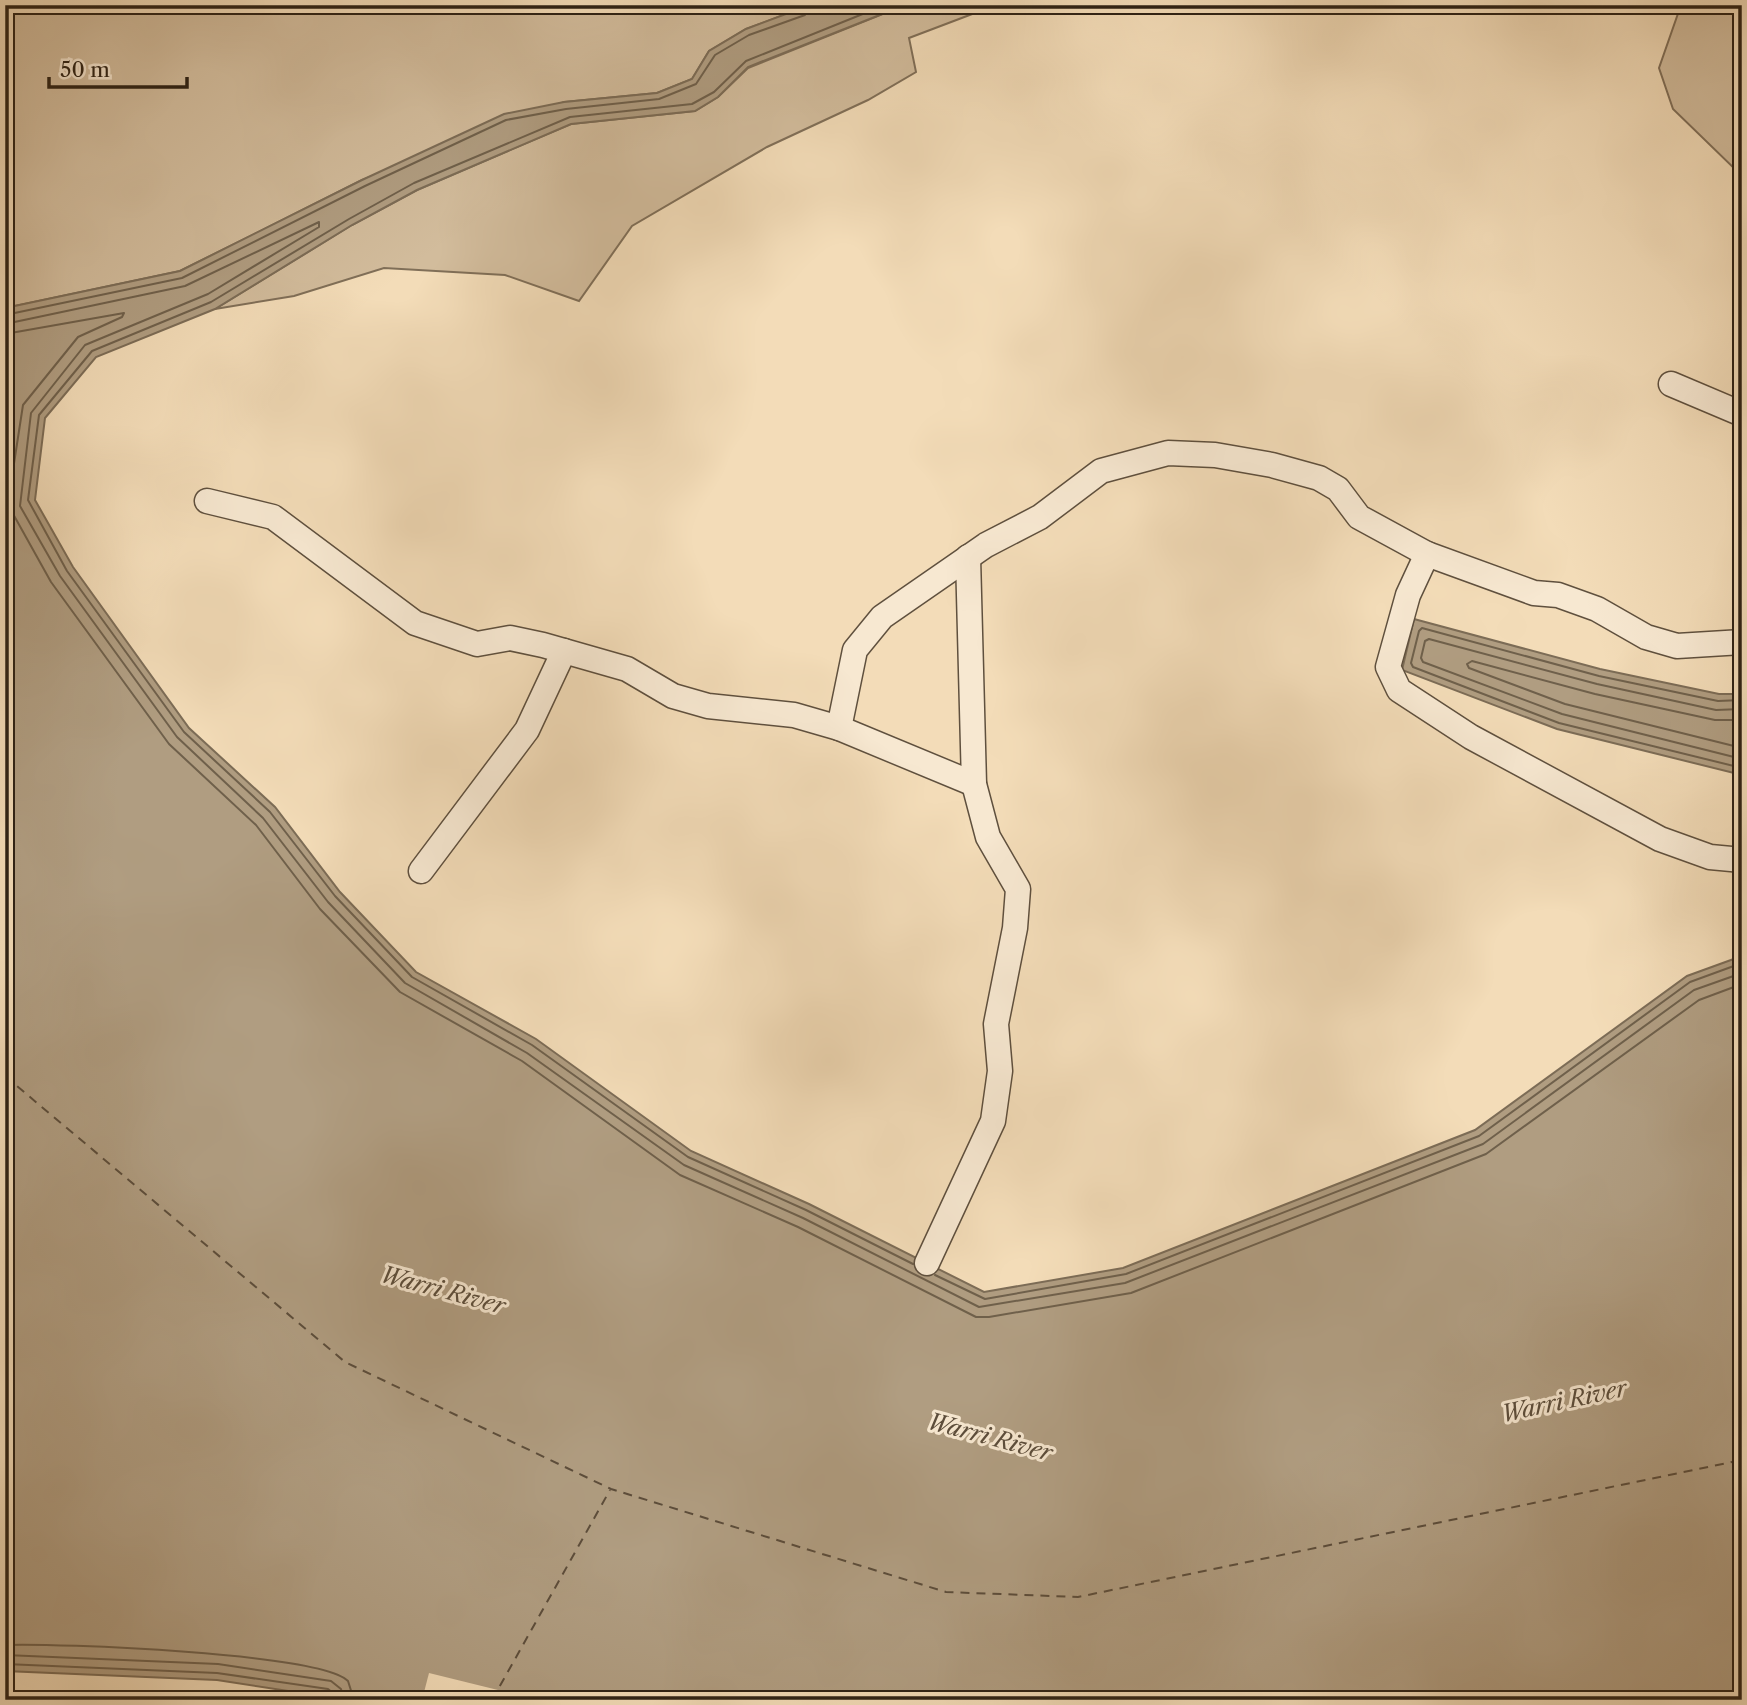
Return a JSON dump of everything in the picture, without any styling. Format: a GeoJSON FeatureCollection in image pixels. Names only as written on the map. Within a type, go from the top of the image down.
{"type":"FeatureCollection","features":[{"type":"Feature","properties":{"kind":"street"},"geometry":{"type":"LineString","coordinates":[[1671,384],[1742,414]]}},
{"type":"Feature","properties":{"kind":"street"},"geometry":{"type":"LineString","coordinates":[[839,728],[855,650],[882,617],[968,557],[1040,517],[1101,471],[1168,453],[1215,455],[1272,464],[1319,478],[1338,489],[1359,517],[1427,554],[1534,593],[1558,595],[1597,609],[1646,637],[1677,646],[1742,642]]}},
{"type":"Feature","properties":{"kind":"street"},"geometry":{"type":"LineString","coordinates":[[207,501],[273,517],[415,623],[477,644],[510,638],[564,651],[627,669],[673,696],[708,706],[794,716],[839,728],[974,784]]}},
{"type":"Feature","properties":{"kind":"street"},"geometry":{"type":"LineString","coordinates":[[1427,554],[1408,595],[1388,667],[1399,690],[1471,737],[1660,839],[1710,857],[1742,860]]}},
{"type":"Feature","properties":{"kind":"street"},"geometry":{"type":"LineString","coordinates":[[927,1263],[993,1121],[1000,1071],[996,1024],[1015,928],[1018,889],[988,837],[974,784],[968,557]]}},
{"type":"Feature","properties":{"kind":"street"},"geometry":{"type":"LineString","coordinates":[[421,871],[527,730],[564,651]]}},
{"type":"Feature","properties":{"kind":"shaded area"},"geometry":{"type":"Polygon","coordinates":[[[5,5],[810,5],[746,29],[709,51],[692,79],[657,93],[564,102],[362,180],[180,271],[5,308],[5,5]]]}},
{"type":"Feature","properties":{"kind":"shaded area"},"geometry":{"type":"Polygon","coordinates":[[[905,5],[996,5],[909,38],[916,72],[868,100],[767,147],[632,226],[579,301],[505,275],[384,268],[294,296],[215,309],[352,225],[417,190],[571,124],[695,111],[718,97],[748,68],[905,5]]]}},
{"type":"Feature","properties":{"kind":"shaded area"},"geometry":{"type":"Polygon","coordinates":[[[1681,5],[1742,5],[1742,176],[1673,109],[1659,68],[1681,5]]]}},
{"type":"Feature","properties":{"kind":"water","name":"Warri River"},"geometry":{"type":"Polygon","coordinates":[[[810,5],[905,5],[748,67],[718,97],[695,111],[571,124],[417,190],[352,225],[215,309],[96,357],[45,418],[35,500],[73,567],[189,728],[275,807],[340,892],[416,972],[536,1039],[691,1151],[809,1204],[984,1292],[1123,1268],[1475,1130],[1687,976],[1742,956],[1742,1700],[347,1700],[217,1680],[5,1671],[5,308],[180,271],[362,180],[504,114],[564,102],[657,93],[692,79],[709,51],[746,29],[810,5]]]}},
{"type":"Feature","properties":{"kind":"water"},"geometry":{"type":"Polygon","coordinates":[[[1414,619],[1600,669],[1719,694],[1742,694],[1742,775],[1557,729],[1402,670],[1414,619]]]}},
{"type":"Feature","properties":{"kind":"pier"},"geometry":{"type":"Polygon","coordinates":[[[429,1673],[498,1690],[536,1700],[422,1700],[429,1673]]]}},
{"type":"Feature","properties":{"kind":"ferry route"},"geometry":{"type":"LineString","coordinates":[[5,1076],[345,1362],[611,1489],[946,1592],[1078,1597],[1742,1460]]}},
{"type":"Feature","properties":{"kind":"ferry route"},"geometry":{"type":"LineString","coordinates":[[492,1700],[610,1490]]}}]}
